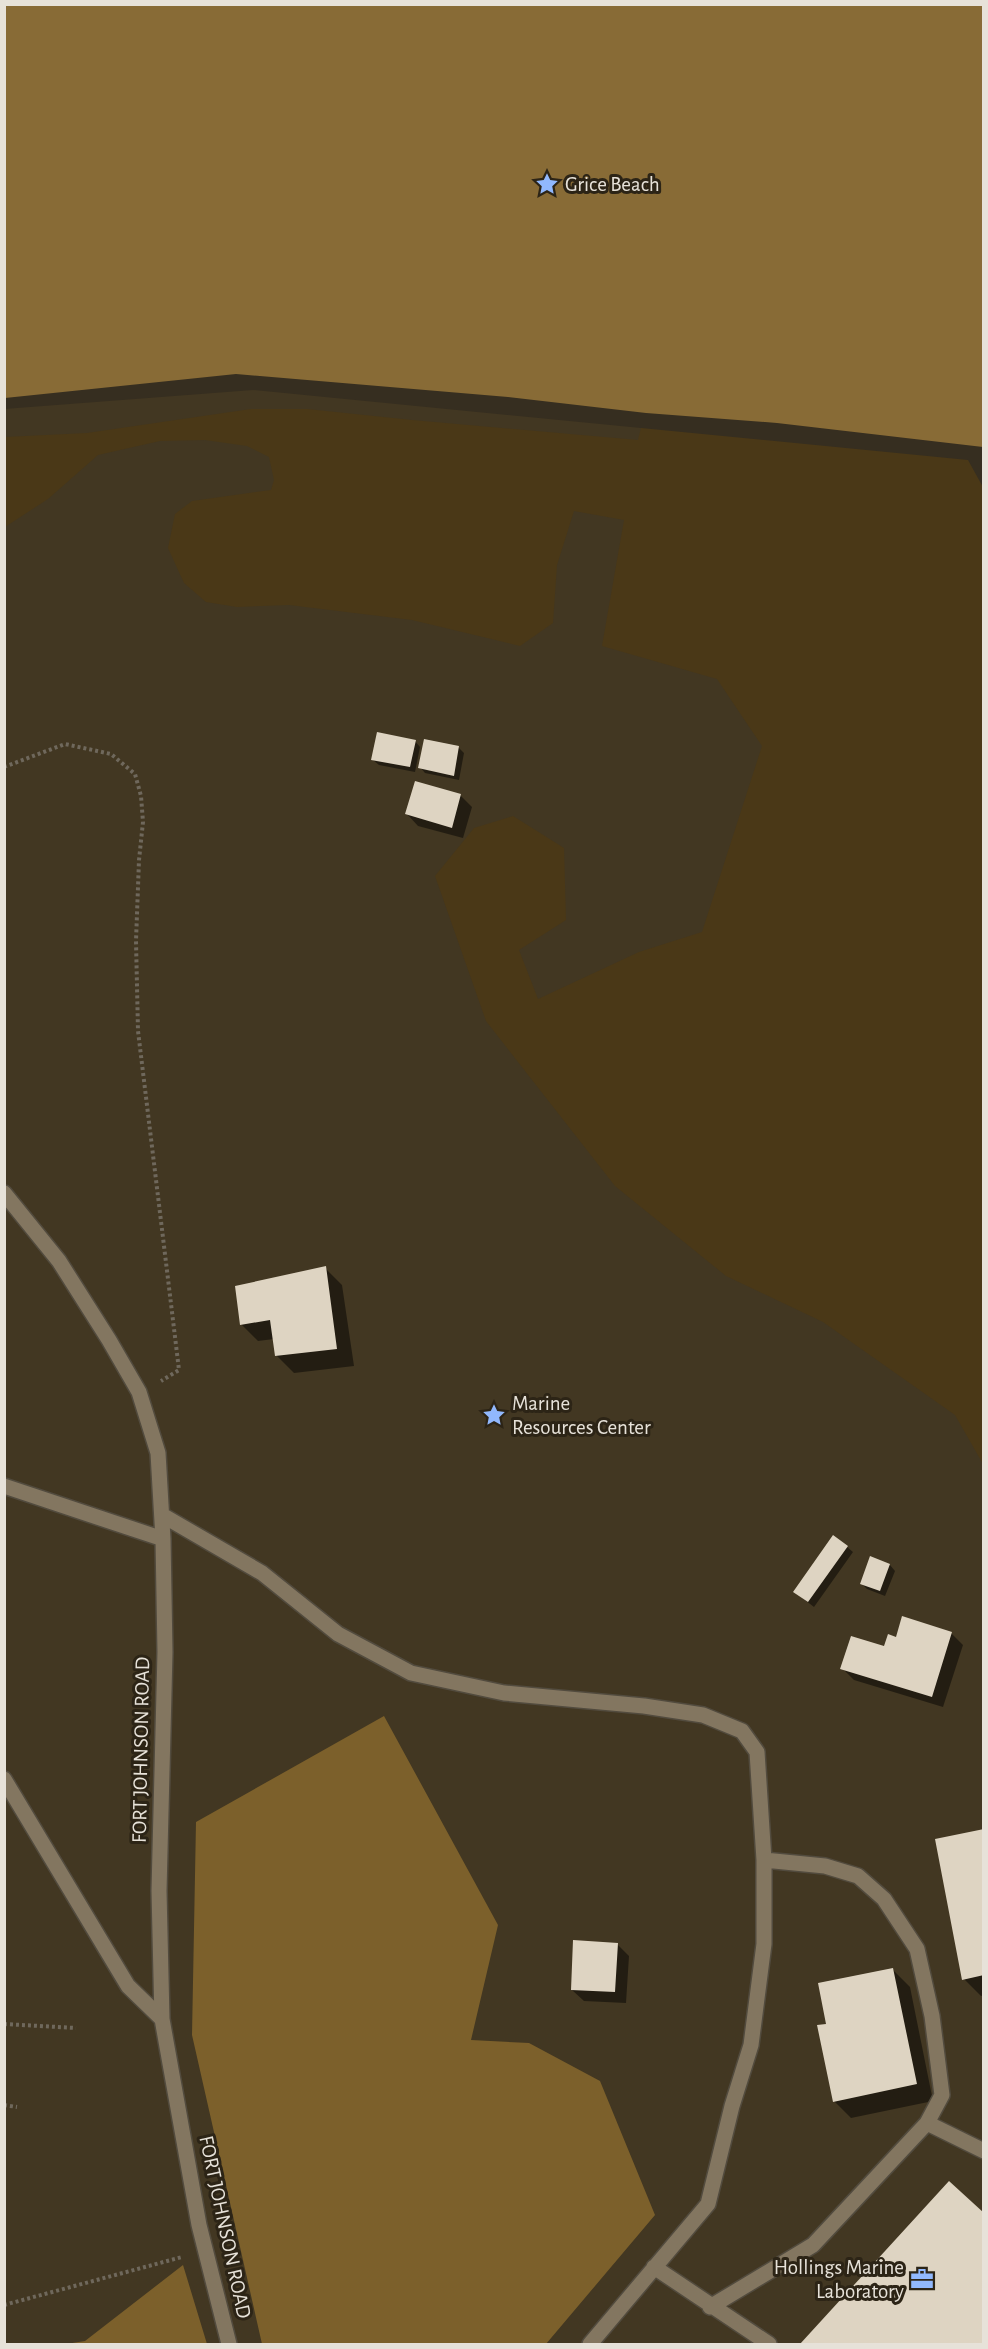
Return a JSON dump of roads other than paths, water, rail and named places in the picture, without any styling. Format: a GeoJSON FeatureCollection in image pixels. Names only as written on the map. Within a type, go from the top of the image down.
{"type":"FeatureCollection","features":[{"type":"Feature","properties":{"kind":"lane","name":"FORT JOHNSON ROAD"},"geometry":{"type":"LineString","coordinates":[[4,1193],[59,1261],[109,1340],[139,1392],[158,1453],[163,1539],[165,1652],[159,1891],[162,2019],[199,2225],[229,2344]]}},
{"type":"Feature","properties":{"kind":"lane"},"geometry":{"type":"LineString","coordinates":[[4,1486],[163,1539]]}},
{"type":"Feature","properties":{"kind":"lane"},"geometry":{"type":"LineString","coordinates":[[162,1515],[262,1573],[338,1634],[411,1673],[504,1693],[644,1706],[703,1715],[742,1731],[757,1752],[764,1860],[764,1944],[751,2045],[732,2106],[708,2205],[590,2344]]}},
{"type":"Feature","properties":{"kind":"lane"},"geometry":{"type":"LineString","coordinates":[[4,1779],[9,1798],[128,1986],[162,2019]]}},
{"type":"Feature","properties":{"kind":"lane"},"geometry":{"type":"LineString","coordinates":[[710,2307],[813,2245],[927,2123],[942,2095],[932,2016],[917,1949],[884,1899],[858,1876],[825,1866],[764,1860]]}},
{"type":"Feature","properties":{"kind":"lane"},"geometry":{"type":"LineString","coordinates":[[927,2123],[984,2151]]}},
{"type":"Feature","properties":{"kind":"lane"},"geometry":{"type":"LineString","coordinates":[[654,2267],[710,2307],[769,2344]]}},
{"type":"Feature","properties":{"kind":"place","name":"Grice Beach"},"geometry":{"type":"Point","coordinates":[547,184]}},
{"type":"Feature","properties":{"kind":"place","name":"Marine Resources Center"},"geometry":{"type":"Point","coordinates":[494,1415]}},
{"type":"Feature","properties":{"kind":"place","name":"Hollings Marine Laboratory"},"geometry":{"type":"Point","coordinates":[922,2279]}}]}
